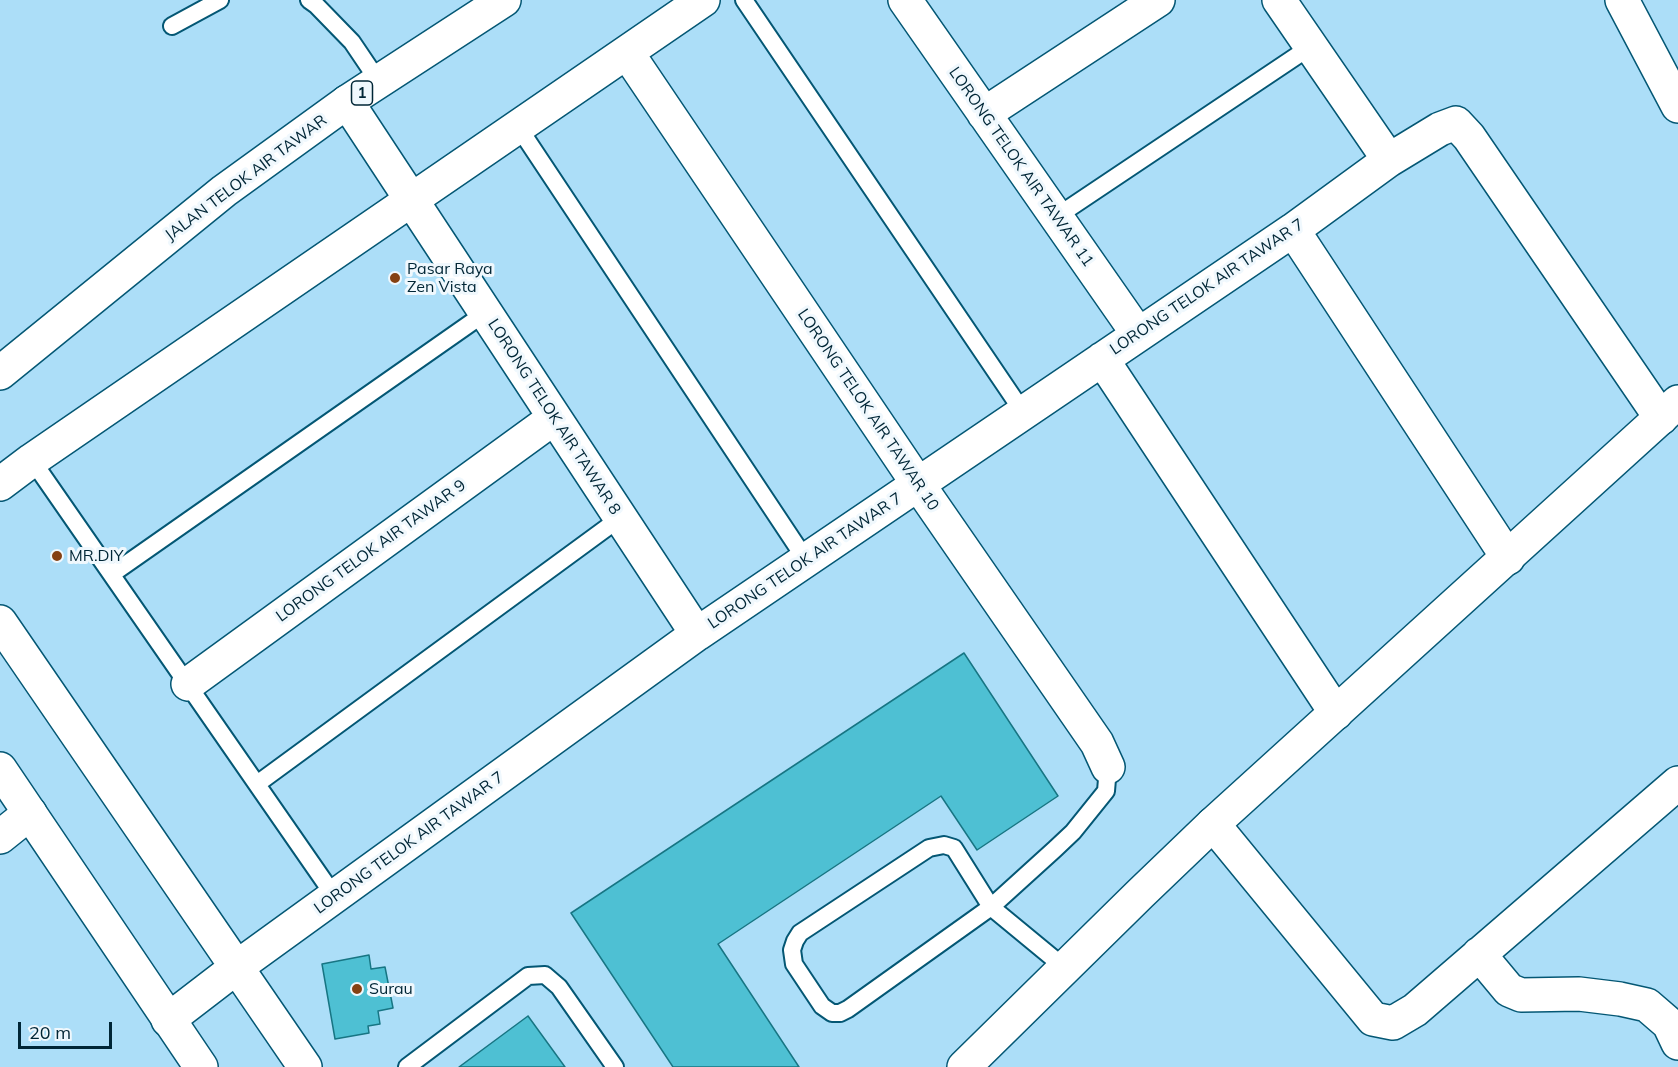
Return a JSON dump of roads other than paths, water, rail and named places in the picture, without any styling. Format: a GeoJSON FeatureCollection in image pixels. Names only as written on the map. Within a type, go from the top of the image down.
{"type":"FeatureCollection","features":[{"type":"Feature","properties":{"kind":"street","name":"JALAN TELOK AIR TAWAR"},"geometry":{"type":"LineString","coordinates":[[0,373],[224,191],[347,102],[504,0]]}},
{"type":"Feature","properties":{"kind":"street"},"geometry":{"type":"LineString","coordinates":[[0,484],[410,200],[628,54],[703,0]]}},
{"type":"Feature","properties":{"kind":"street","name":"LORONG TELOK AIR TAWAR 11"},"geometry":{"type":"LineString","coordinates":[[905,0],[1138,334]]}},
{"type":"Feature","properties":{"kind":"street"},"geometry":{"type":"LineString","coordinates":[[984,114],[1158,0]]}},
{"type":"Feature","properties":{"kind":"street"},"geometry":{"type":"LineString","coordinates":[[1279,0],[1389,160]]}},
{"type":"Feature","properties":{"kind":"street"},"geometry":{"type":"LineString","coordinates":[[1622,0],[1678,105]]}},
{"type":"Feature","properties":{"kind":"street","name":"LORONG TELOK AIR TAWAR 10"},"geometry":{"type":"LineString","coordinates":[[628,54],[918,484],[1098,743],[1107,767]]}},
{"type":"Feature","properties":{"kind":"street","name":"LORONG TELOK AIR TAWAR 8"},"geometry":{"type":"LineString","coordinates":[[347,102],[697,634]]}},
{"type":"Feature","properties":{"kind":"street","name":"LORONG TELOK AIR TAWAR 7"},"geometry":{"type":"LineString","coordinates":[[168,1020],[237,967],[697,634],[1293,230],[1389,160],[1440,129],[1456,123],[1469,137],[1669,410]]}},
{"type":"Feature","properties":{"kind":"street"},"geometry":{"type":"LineString","coordinates":[[1293,230],[1508,558]]}},
{"type":"Feature","properties":{"kind":"street"},"geometry":{"type":"LineString","coordinates":[[1102,359],[1336,713]]}},
{"type":"Feature","properties":{"kind":"street"},"geometry":{"type":"LineString","coordinates":[[964,1067],[1213,824],[1669,410]]}},
{"type":"Feature","properties":{"kind":"street","name":"LORONG TELOK AIR TAWAR 9"},"geometry":{"type":"LineString","coordinates":[[188,684],[554,418]]}},
{"type":"Feature","properties":{"kind":"street"},"geometry":{"type":"LineString","coordinates":[[0,622],[305,1067]]}},
{"type":"Feature","properties":{"kind":"street"},"geometry":{"type":"LineString","coordinates":[[0,769],[201,1067]]}},
{"type":"Feature","properties":{"kind":"street"},"geometry":{"type":"LineString","coordinates":[[1213,824],[1373,1019],[1393,1023],[1415,1010],[1678,783]]}},
{"type":"Feature","properties":{"kind":"street"},"geometry":{"type":"LineString","coordinates":[[0,837],[30,813]]}},
{"type":"Feature","properties":{"kind":"street"},"geometry":{"type":"LineString","coordinates":[[1479,954],[1509,990],[1521,995],[1579,994],[1647,1005],[1669,1024],[1678,1043]]}},
{"type":"Feature","properties":{"kind":"lane"},"geometry":{"type":"LineString","coordinates":[[172,26],[220,0]]}},
{"type":"Feature","properties":{"kind":"lane"},"geometry":{"type":"LineString","coordinates":[[309,0],[316,4],[352,42],[379,82]]}},
{"type":"Feature","properties":{"kind":"lane"},"geometry":{"type":"LineString","coordinates":[[744,0],[1023,412]]}},
{"type":"Feature","properties":{"kind":"lane"},"geometry":{"type":"LineString","coordinates":[[1056,217],[1310,47]]}},
{"type":"Feature","properties":{"kind":"lane"},"geometry":{"type":"LineString","coordinates":[[519,128],[806,560]]}},
{"type":"Feature","properties":{"kind":"lane"},"geometry":{"type":"LineString","coordinates":[[112,574],[485,313]]}},
{"type":"Feature","properties":{"kind":"lane"},"geometry":{"type":"LineString","coordinates":[[32,460],[335,897]]}},
{"type":"Feature","properties":{"kind":"lane"},"geometry":{"type":"LineString","coordinates":[[257,784],[620,518]]}},
{"type":"Feature","properties":{"kind":"lane"},"geometry":{"type":"LineString","coordinates":[[1065,968],[991,907],[954,848],[944,845],[929,848],[800,933],[792,950],[794,964],[822,1005],[832,1014],[840,1013],[991,907],[1073,832],[1106,791],[1107,767]]}},
{"type":"Feature","properties":{"kind":"lane"},"geometry":{"type":"LineString","coordinates":[[407,1067],[528,976],[545,975],[559,987],[615,1067]]}},
{"type":"Feature","properties":{"kind":"place","name":"Pasar Raya Zen Vista"},"geometry":{"type":"Point","coordinates":[395,278]}},
{"type":"Feature","properties":{"kind":"place","name":"MR.DIY"},"geometry":{"type":"Point","coordinates":[57,556]}},
{"type":"Feature","properties":{"kind":"place","name":"Surau"},"geometry":{"type":"Point","coordinates":[357,989]}}]}
